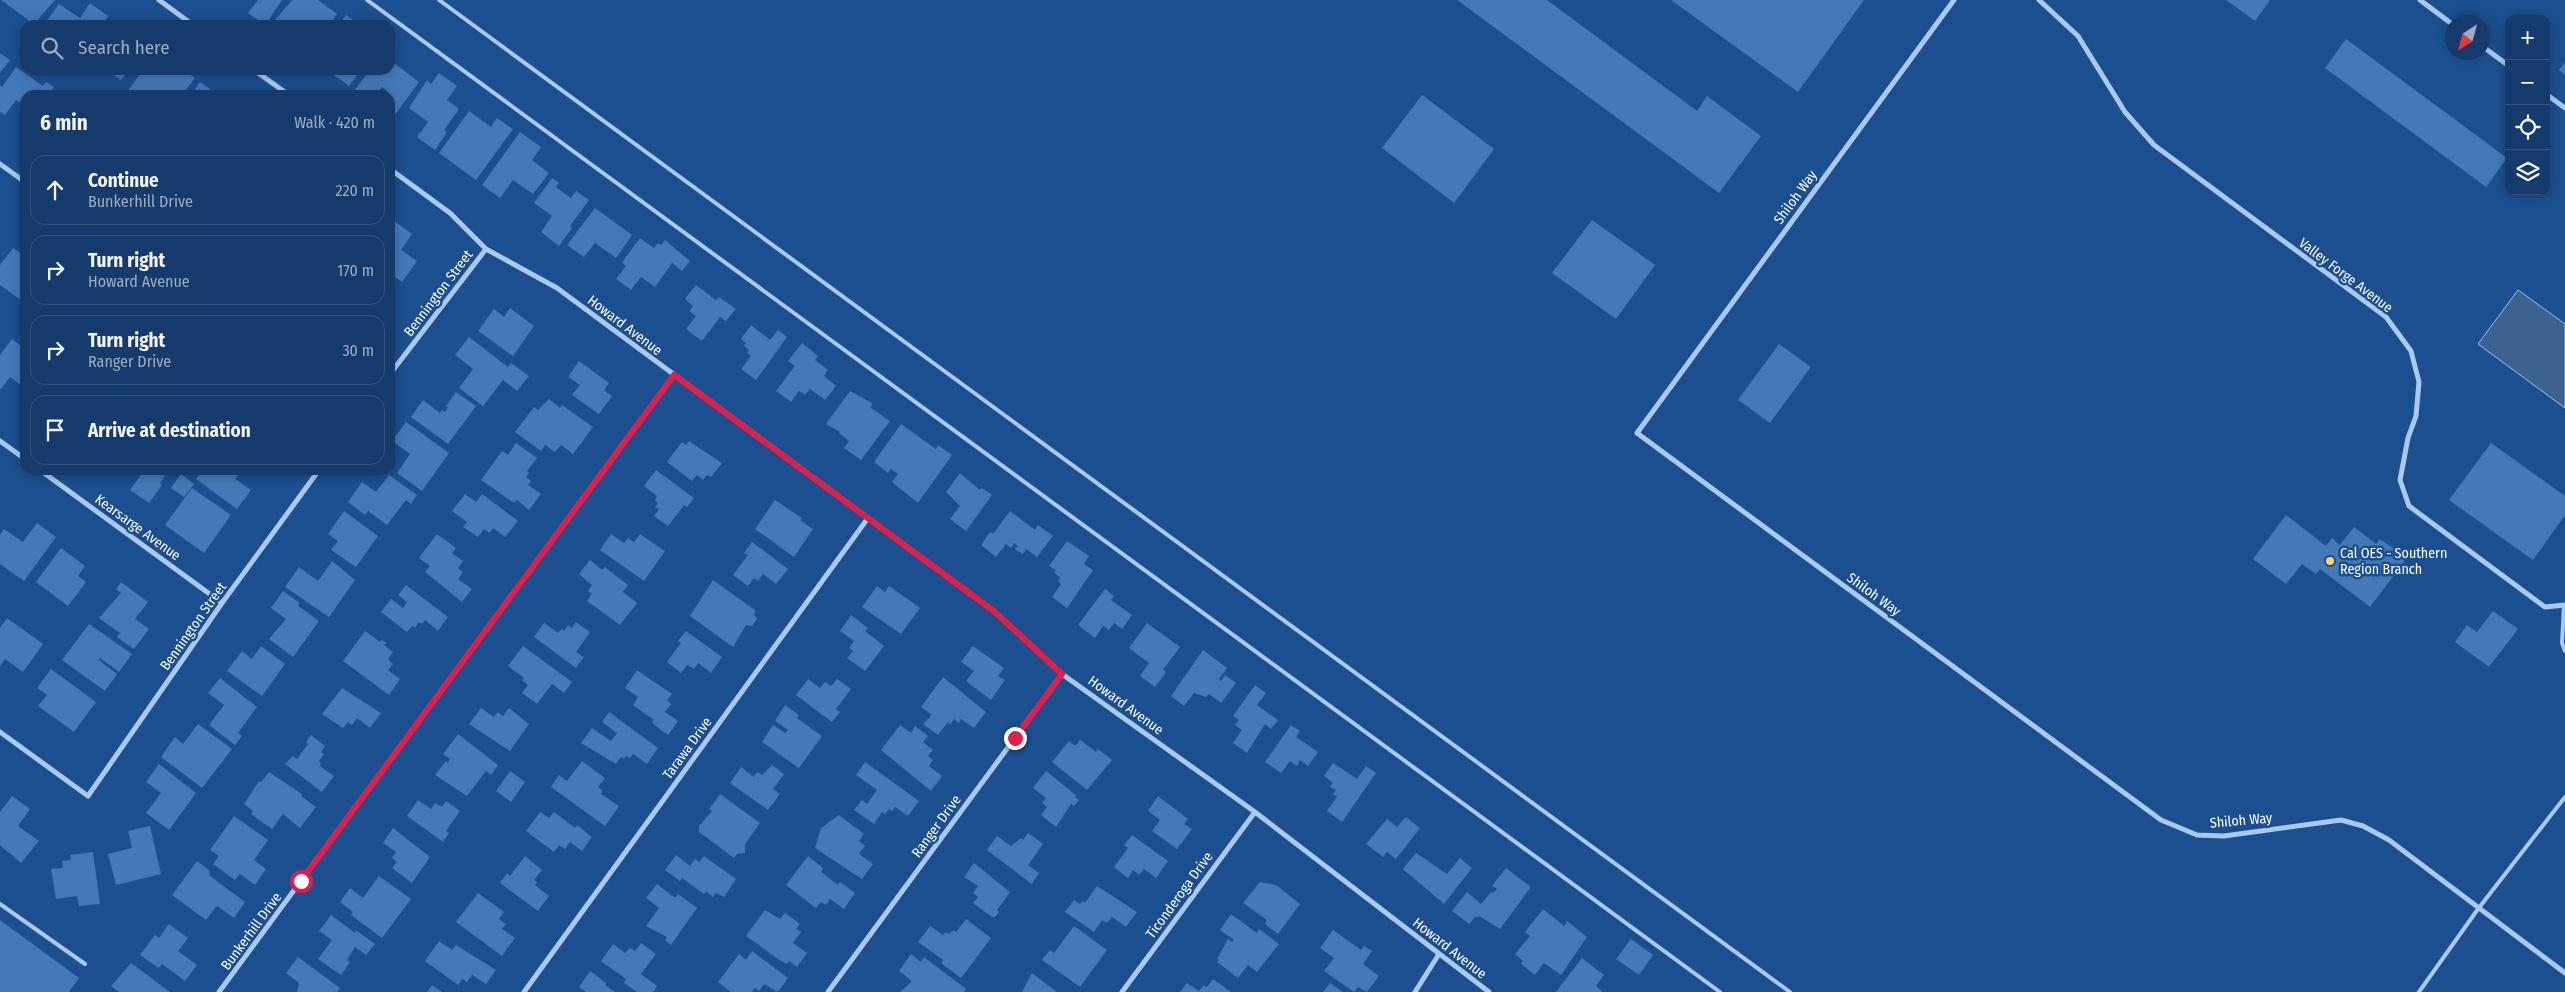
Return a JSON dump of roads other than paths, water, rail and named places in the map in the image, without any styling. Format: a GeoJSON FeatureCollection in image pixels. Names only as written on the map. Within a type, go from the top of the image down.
{"type":"FeatureCollection","features":[{"type":"Feature","properties":{"kind":"street"},"geometry":{"type":"LineString","coordinates":[[159,0],[186,20]]}},
{"type":"Feature","properties":{"kind":"street","name":"Shiloh Way"},"geometry":{"type":"LineString","coordinates":[[1954,0],[1637,433],[2161,820],[2197,835],[2224,836],[2341,820],[2356,824],[2389,840],[2565,973]]}},
{"type":"Feature","properties":{"kind":"street","name":"Valley Forge Avenue"},"geometry":{"type":"LineString","coordinates":[[2039,0],[2078,36],[2125,112],[2140,132],[2160,151],[2386,317],[2411,351],[2419,382],[2416,416],[2408,438],[2400,480],[2409,506],[2545,607],[2565,605]]}},
{"type":"Feature","properties":{"kind":"street"},"geometry":{"type":"LineString","coordinates":[[2420,0],[2445,19]]}},
{"type":"Feature","properties":{"kind":"street"},"geometry":{"type":"LineString","coordinates":[[2490,52],[2505,63]]}},
{"type":"Feature","properties":{"kind":"street"},"geometry":{"type":"LineString","coordinates":[[261,75],[282,90]]}},
{"type":"Feature","properties":{"kind":"street"},"geometry":{"type":"LineString","coordinates":[[2550,97],[2565,108]]}},
{"type":"Feature","properties":{"kind":"street"},"geometry":{"type":"LineString","coordinates":[[0,164],[20,178]]}},
{"type":"Feature","properties":{"kind":"street","name":"Howard Avenue"},"geometry":{"type":"LineString","coordinates":[[395,173],[450,213],[486,249],[557,288],[995,612],[1062,674],[1255,812],[1488,992]]}},
{"type":"Feature","properties":{"kind":"street","name":"Bennington Street"},"geometry":{"type":"LineString","coordinates":[[395,367],[486,249]]}},
{"type":"Feature","properties":{"kind":"street","name":"Bunkerhill Drive"},"geometry":{"type":"LineString","coordinates":[[219,992],[674,375]]}},
{"type":"Feature","properties":{"kind":"street"},"geometry":{"type":"LineString","coordinates":[[0,441],[20,455]]}},
{"type":"Feature","properties":{"kind":"street","name":"Kearsarge Avenue"},"geometry":{"type":"LineString","coordinates":[[47,475],[222,603]]}},
{"type":"Feature","properties":{"kind":"street","name":"Bennington Street"},"geometry":{"type":"LineString","coordinates":[[0,732],[88,796],[222,603],[315,475]]}},
{"type":"Feature","properties":{"kind":"street","name":"Tarawa Drive"},"geometry":{"type":"LineString","coordinates":[[524,992],[868,518]]}},
{"type":"Feature","properties":{"kind":"street","name":"Ranger Drive"},"geometry":{"type":"LineString","coordinates":[[828,992],[1062,674]]}},
{"type":"Feature","properties":{"kind":"street","name":"Ticonderoga Drive"},"geometry":{"type":"LineString","coordinates":[[1122,992],[1255,812]]}},
{"type":"Feature","properties":{"kind":"street"},"geometry":{"type":"LineString","coordinates":[[1415,992],[1439,954]]}},
{"type":"Feature","properties":{"kind":"lane"},"geometry":{"type":"LineString","coordinates":[[367,0],[394,20]]}},
{"type":"Feature","properties":{"kind":"lane"},"geometry":{"type":"LineString","coordinates":[[439,0],[1790,992]]}},
{"type":"Feature","properties":{"kind":"lane"},"geometry":{"type":"LineString","coordinates":[[395,21],[1720,992]]}},
{"type":"Feature","properties":{"kind":"lane"},"geometry":{"type":"LineString","coordinates":[[2565,605],[2562,643],[2565,651]]}},
{"type":"Feature","properties":{"kind":"lane"},"geometry":{"type":"LineString","coordinates":[[2419,992],[2478,909],[2565,797]]}},
{"type":"Feature","properties":{"kind":"lane"},"geometry":{"type":"LineString","coordinates":[[0,904],[85,964]]}},
{"type":"Feature","properties":{"kind":"water"},"geometry":{"type":"Polygon","coordinates":[[[2518,290],[2565,324],[2565,408],[2478,344],[2518,290]]]}},
{"type":"Feature","properties":{"kind":"place","name":"Cal OES - Southern Region Branch"},"geometry":{"type":"Point","coordinates":[2330,561]}}]}
